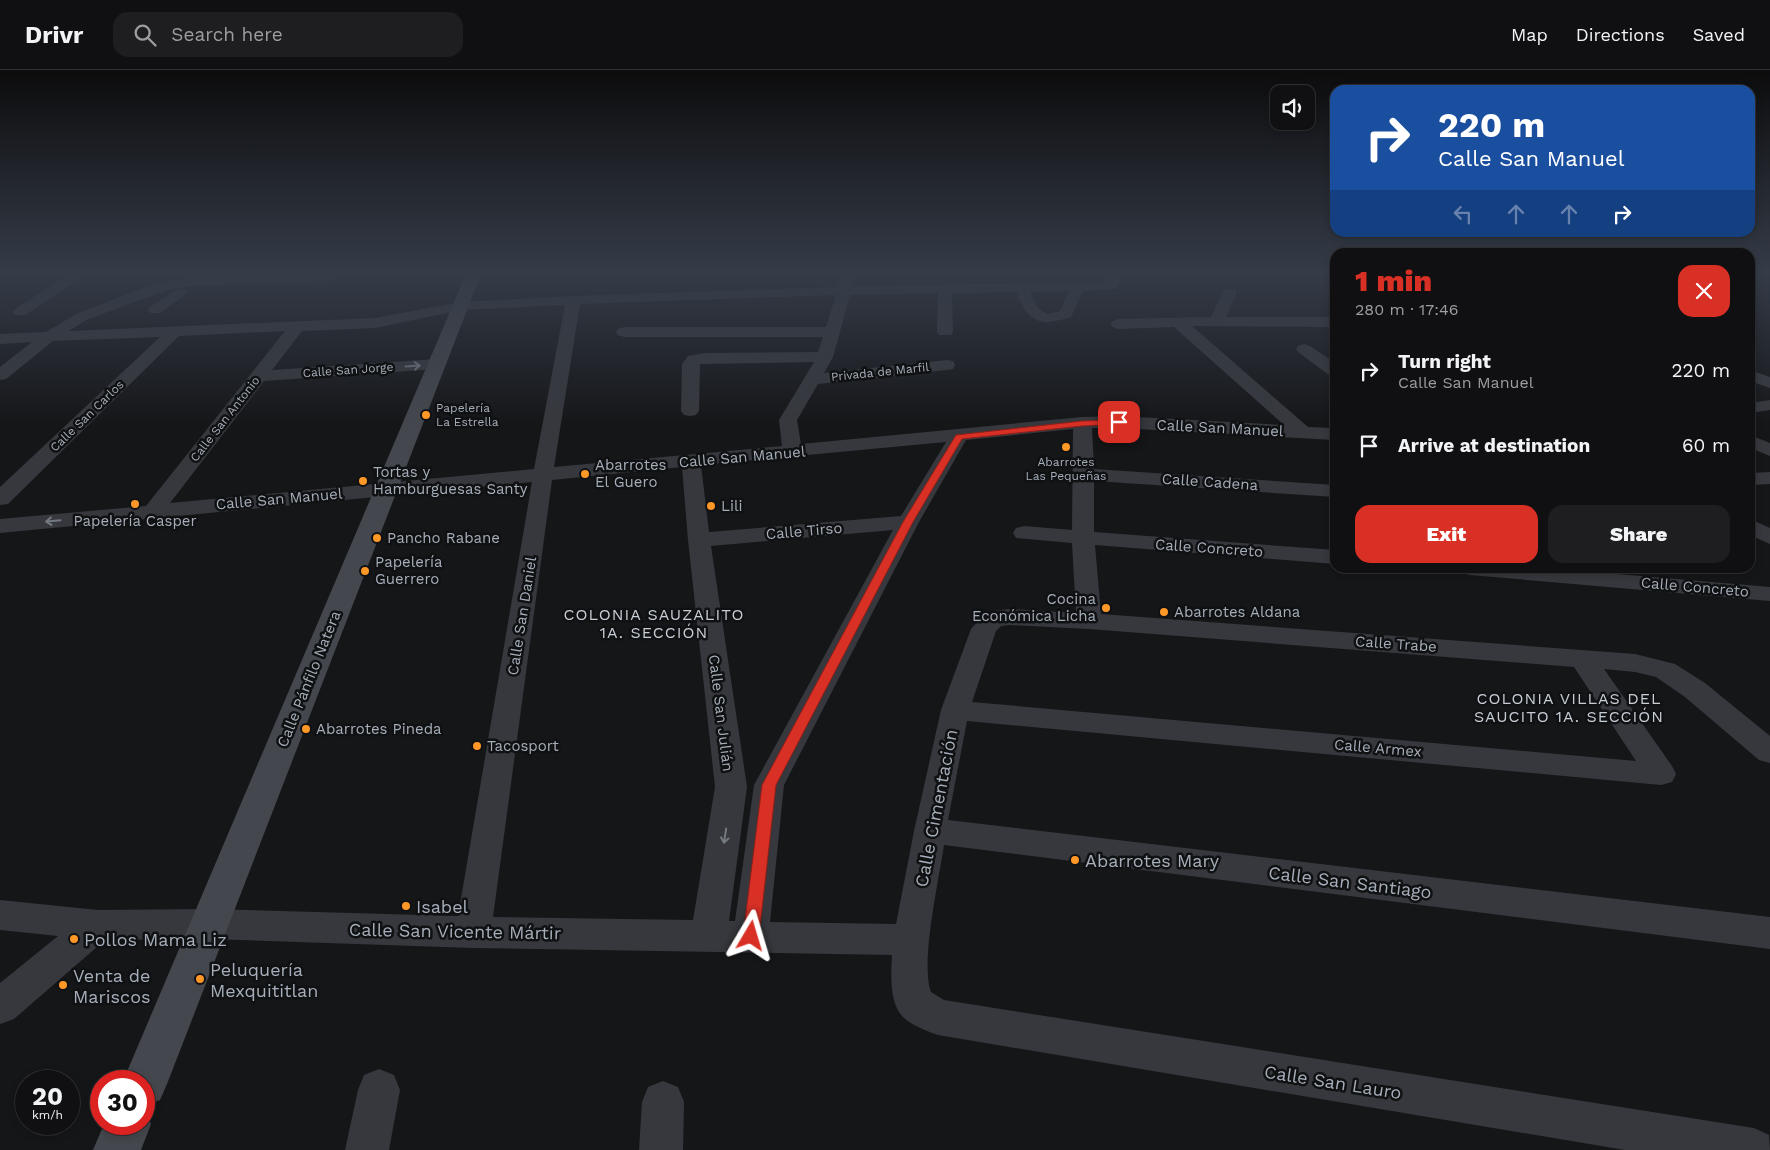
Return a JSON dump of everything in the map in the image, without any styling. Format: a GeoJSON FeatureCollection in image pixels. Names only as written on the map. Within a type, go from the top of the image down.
{"type":"FeatureCollection","features":[{"type":"Feature","properties":{"kind":"main road","name":"Calle Pánfilo Natera"},"geometry":{"type":"LineString","coordinates":[[150,1070],[453,324]]}},
{"type":"Feature","properties":{"kind":"main road"},"geometry":{"type":"LineString","coordinates":[[117,1150],[123,1135]]}},
{"type":"Feature","properties":{"kind":"street"},"geometry":{"type":"LineString","coordinates":[[0,375],[49,337],[69,324]]}},
{"type":"Feature","properties":{"kind":"street"},"geometry":{"type":"LineString","coordinates":[[0,339],[347,324]]}},
{"type":"Feature","properties":{"kind":"street","name":"Calle San Daniel"},"geometry":{"type":"LineString","coordinates":[[473,932],[569,324]]}},
{"type":"Feature","properties":{"kind":"street"},"geometry":{"type":"LineString","coordinates":[[721,332],[726,324]]}},
{"type":"Feature","properties":{"kind":"street"},"geometry":{"type":"LineString","coordinates":[[793,452],[788,420],[825,356],[834,324]]}},
{"type":"Feature","properties":{"kind":"street"},"geometry":{"type":"LineString","coordinates":[[945,324],[945,332]]}},
{"type":"Feature","properties":{"kind":"street"},"geometry":{"type":"LineString","coordinates":[[1181,324],[1304,433]]}},
{"type":"Feature","properties":{"kind":"street","name":"Calle San Antonio"},"geometry":{"type":"LineString","coordinates":[[154,511],[297,327]]}},
{"type":"Feature","properties":{"kind":"street","name":"Calle San Carlos"},"geometry":{"type":"LineString","coordinates":[[0,499],[173,332]]}},
{"type":"Feature","properties":{"kind":"street"},"geometry":{"type":"LineString","coordinates":[[624,332],[832,332]]}},
{"type":"Feature","properties":{"kind":"street"},"geometry":{"type":"LineString","coordinates":[[1304,348],[1330,367]]}},
{"type":"Feature","properties":{"kind":"street"},"geometry":{"type":"LineString","coordinates":[[690,411],[690,364],[694,360],[704,358],[825,356]]}},
{"type":"Feature","properties":{"kind":"street","name":"Calle San Jorge"},"geometry":{"type":"LineString","coordinates":[[259,376],[437,364]]}},
{"type":"Feature","properties":{"kind":"street","name":"Privada de Marfil"},"geometry":{"type":"LineString","coordinates":[[813,379],[947,365]]}},
{"type":"Feature","properties":{"kind":"street"},"geometry":{"type":"LineString","coordinates":[[1755,377],[1770,383]]}},
{"type":"Feature","properties":{"kind":"street"},"geometry":{"type":"LineString","coordinates":[[1755,407],[1770,405]]}},
{"type":"Feature","properties":{"kind":"street","name":"Calle San Manuel"},"geometry":{"type":"LineString","coordinates":[[0,526],[1082,424],[1119,422],[1330,434]]}},
{"type":"Feature","properties":{"kind":"street"},"geometry":{"type":"LineString","coordinates":[[1082,424],[1084,474],[1083,538],[1089,621]]}},
{"type":"Feature","properties":{"kind":"street"},"geometry":{"type":"LineString","coordinates":[[751,936],[769,785],[908,522],[959,436]]}},
{"type":"Feature","properties":{"kind":"street"},"geometry":{"type":"LineString","coordinates":[[1755,443],[1770,450]]}},
{"type":"Feature","properties":{"kind":"street","name":"Calle San Julián"},"geometry":{"type":"LineString","coordinates":[[691,461],[699,540],[731,787],[709,935]]}},
{"type":"Feature","properties":{"kind":"street","name":"Calle Cadena"},"geometry":{"type":"LineString","coordinates":[[1084,474],[1330,490]]}},
{"type":"Feature","properties":{"kind":"street"},"geometry":{"type":"LineString","coordinates":[[1755,480],[1770,478]]}},
{"type":"Feature","properties":{"kind":"street","name":"Calle Tirso"},"geometry":{"type":"LineString","coordinates":[[699,540],[908,522]]}},
{"type":"Feature","properties":{"kind":"street"},"geometry":{"type":"LineString","coordinates":[[1755,529],[1770,537]]}},
{"type":"Feature","properties":{"kind":"street","name":"Calle Concreto"},"geometry":{"type":"LineString","coordinates":[[1024,533],[1330,557]]}},
{"type":"Feature","properties":{"kind":"street","name":"Calle Concreto"},"geometry":{"type":"LineString","coordinates":[[1557,573],[1770,594]]}},
{"type":"Feature","properties":{"kind":"street","name":"Calle Trabe"},"geometry":{"type":"LineString","coordinates":[[993,619],[1010,616],[1089,621],[1635,663],[1665,670],[1695,690],[1770,752]]}},
{"type":"Feature","properties":{"kind":"street","name":"Calle Cimentación"},"geometry":{"type":"LineString","coordinates":[[916,1004],[909,984],[911,940],[930,831],[955,710],[984,629],[993,619]]}},
{"type":"Feature","properties":{"kind":"street","name":"Calle Armex"},"geometry":{"type":"LineString","coordinates":[[955,710],[1661,774],[1582,658]]}},
{"type":"Feature","properties":{"kind":"street"},"geometry":{"type":"LineString","coordinates":[[731,787],[769,785]]}},
{"type":"Feature","properties":{"kind":"street","name":"Calle San Santiago"},"geometry":{"type":"LineString","coordinates":[[930,831],[1770,933]]}},
{"type":"Feature","properties":{"kind":"street","name":"Calle San Vicente Mártir"},"geometry":{"type":"LineString","coordinates":[[0,916],[98,925],[209,924],[473,932],[911,940]]}},
{"type":"Feature","properties":{"kind":"street"},"geometry":{"type":"LineString","coordinates":[[0,1006],[98,925]]}},
{"type":"Feature","properties":{"kind":"street","name":"Calle San Lauro"},"geometry":{"type":"LineString","coordinates":[[916,1004],[938,1017],[1754,1150]]}},
{"type":"Feature","properties":{"kind":"street"},"geometry":{"type":"LineString","coordinates":[[367,1150],[379,1090]]}},
{"type":"Feature","properties":{"kind":"street"},"geometry":{"type":"LineString","coordinates":[[661,1150],[663,1102]]}},
{"type":"Feature","properties":{"kind":"place","name":"Papelería La Estrella"},"geometry":{"type":"Point","coordinates":[426,415]}},
{"type":"Feature","properties":{"kind":"place","name":"Abarrotes Las Pequeñas"},"geometry":{"type":"Point","coordinates":[1066,447]}},
{"type":"Feature","properties":{"kind":"place","name":"Abarrotes El Guero"},"geometry":{"type":"Point","coordinates":[585,474]}},
{"type":"Feature","properties":{"kind":"place","name":"Tortas y Hamburguesas Santy"},"geometry":{"type":"Point","coordinates":[363,481]}},
{"type":"Feature","properties":{"kind":"place","name":"Papelería Casper"},"geometry":{"type":"Point","coordinates":[135,504]}},
{"type":"Feature","properties":{"kind":"place","name":"Lili"},"geometry":{"type":"Point","coordinates":[711,506]}},
{"type":"Feature","properties":{"kind":"place","name":"Pancho Rabane"},"geometry":{"type":"Point","coordinates":[377,538]}},
{"type":"Feature","properties":{"kind":"place","name":"Papelería Guerrero"},"geometry":{"type":"Point","coordinates":[365,571]}},
{"type":"Feature","properties":{"kind":"place","name":"Cocina Económica Licha"},"geometry":{"type":"Point","coordinates":[1106,608]}},
{"type":"Feature","properties":{"kind":"place","name":"Abarrotes Aldana"},"geometry":{"type":"Point","coordinates":[1164,612]}},
{"type":"Feature","properties":{"kind":"place","name":"Abarrotes Pineda"},"geometry":{"type":"Point","coordinates":[306,729]}},
{"type":"Feature","properties":{"kind":"place","name":"Tacosport"},"geometry":{"type":"Point","coordinates":[477,746]}},
{"type":"Feature","properties":{"kind":"place","name":"Abarrotes Mary"},"geometry":{"type":"Point","coordinates":[1075,860]}},
{"type":"Feature","properties":{"kind":"place","name":"Isabel"},"geometry":{"type":"Point","coordinates":[406,906]}},
{"type":"Feature","properties":{"kind":"place","name":"Pollos Mama Liz"},"geometry":{"type":"Point","coordinates":[74,939]}},
{"type":"Feature","properties":{"kind":"place","name":"Peluquería Mexquititlan"},"geometry":{"type":"Point","coordinates":[200,979]}},
{"type":"Feature","properties":{"kind":"place","name":"Venta de Mariscos"},"geometry":{"type":"Point","coordinates":[63,985]}},
{"type":"Feature","properties":{"kind":"district","name":"COLONIA SAUZALITO 1A. SECCIÓN"},"geometry":{"type":"Point","coordinates":[654,623]}},
{"type":"Feature","properties":{"kind":"district","name":"COLONIA VILLAS DEL SAUCITO 1A. SECCIÓN"},"geometry":{"type":"Point","coordinates":[1569,707]}},
{"type":"Feature","properties":{"kind":"route"},"geometry":{"type":"LineString","coordinates":[[751,936],[769,785],[908,522],[959,436],[1119,422]]}}]}
